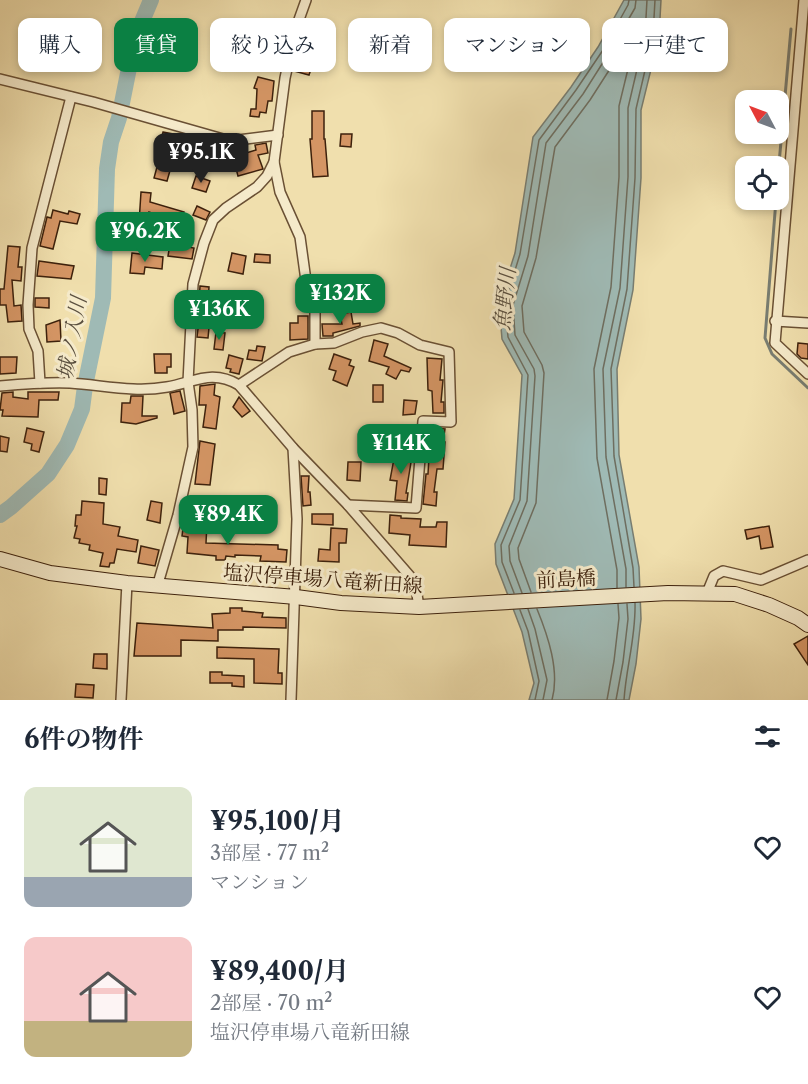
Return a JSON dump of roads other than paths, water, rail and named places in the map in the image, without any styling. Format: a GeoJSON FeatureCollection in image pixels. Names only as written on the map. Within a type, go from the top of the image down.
{"type":"FeatureCollection","features":[{"type":"Feature","properties":{"kind":"main road","name":"塩沢停車場八竜新田線"},"geometry":{"type":"LineString","coordinates":[[0,559],[50,573],[157,586],[419,608],[466,604]]}},
{"type":"Feature","properties":{"kind":"main road","name":"前島橋"},"geometry":{"type":"LineString","coordinates":[[466,604],[707,593]]}},
{"type":"Feature","properties":{"kind":"main road"},"geometry":{"type":"LineString","coordinates":[[707,593],[735,594],[769,605],[808,625]]}},
{"type":"Feature","properties":{"kind":"street"},"geometry":{"type":"LineString","coordinates":[[157,586],[178,515],[193,447],[192,410],[188,382],[193,284],[213,220],[226,208],[257,187],[267,176],[274,162],[285,78],[296,28],[306,0]]}},
{"type":"Feature","properties":{"kind":"street"},"geometry":{"type":"LineString","coordinates":[[804,0],[775,321],[775,343],[808,374]]}},
{"type":"Feature","properties":{"kind":"street"},"geometry":{"type":"LineString","coordinates":[[0,79],[93,102],[230,141],[278,135]]}},
{"type":"Feature","properties":{"kind":"street"},"geometry":{"type":"LineString","coordinates":[[40,383],[38,351],[28,329],[27,305],[32,248],[72,97]]}},
{"type":"Feature","properties":{"kind":"street"},"geometry":{"type":"LineString","coordinates":[[274,162],[280,192],[300,237],[308,288],[315,308],[315,344]]}},
{"type":"Feature","properties":{"kind":"street"},"geometry":{"type":"LineString","coordinates":[[775,321],[808,323]]}},
{"type":"Feature","properties":{"kind":"street"},"geometry":{"type":"LineString","coordinates":[[239,385],[289,352],[381,328],[398,333],[420,345],[449,352],[451,422],[423,421],[416,508],[348,505]]}},
{"type":"Feature","properties":{"kind":"street"},"geometry":{"type":"LineString","coordinates":[[0,386],[69,383],[147,389],[168,387],[209,377],[228,379],[239,385],[415,582],[419,608]]}},
{"type":"Feature","properties":{"kind":"street"},"geometry":{"type":"LineString","coordinates":[[291,700],[297,519],[293,448]]}},
{"type":"Feature","properties":{"kind":"street"},"geometry":{"type":"LineString","coordinates":[[707,593],[714,576],[723,571],[761,580],[808,560]]}},
{"type":"Feature","properties":{"kind":"street"},"geometry":{"type":"LineString","coordinates":[[121,700],[127,583]]}},
{"type":"Feature","properties":{"kind":"water"},"geometry":{"type":"Polygon","coordinates":[[[624,0],[661,0],[660,18],[614,18],[624,0]]]}},
{"type":"Feature","properties":{"kind":"water","name":"魚野川"},"geometry":{"type":"Polygon","coordinates":[[[602,40],[602,72],[650,72],[641,110],[641,178],[633,290],[617,369],[619,455],[639,567],[641,619],[629,700],[529,700],[534,683],[522,632],[496,564],[495,544],[514,499],[522,375],[502,339],[499,303],[515,253],[533,137],[581,72],[590,72],[590,59],[602,40]]]}},
{"type":"Feature","properties":{"kind":"waterway","name":"城ノ入川"},"geometry":{"type":"LineString","coordinates":[[0,515],[48,474],[67,445],[82,409],[103,298],[107,169],[111,142],[119,118],[135,38],[151,0]]}},
{"type":"Feature","properties":{"kind":"waterway"},"geometry":{"type":"LineString","coordinates":[[780,156],[791,29]]}},
{"type":"Feature","properties":{"kind":"waterway"},"geometry":{"type":"LineString","coordinates":[[775,210],[765,338],[772,354],[808,388]]}}]}
